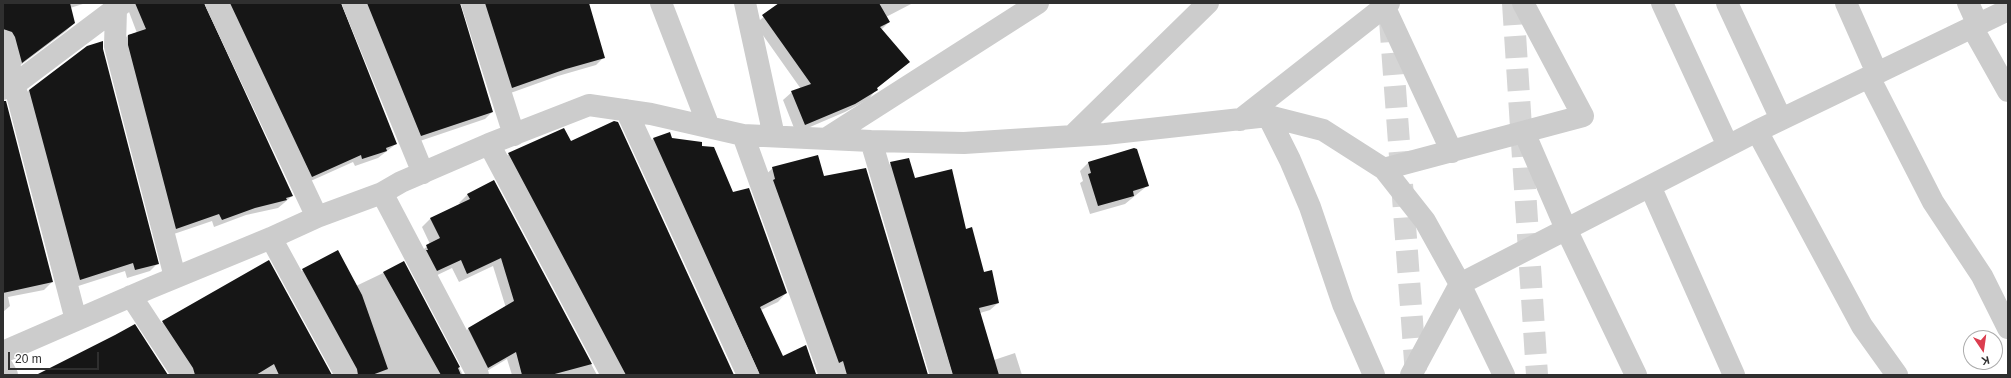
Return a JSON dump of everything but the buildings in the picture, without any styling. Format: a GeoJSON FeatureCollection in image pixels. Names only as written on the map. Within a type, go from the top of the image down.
{"type":"FeatureCollection","features":[{"type":"Feature","properties":{"kind":"street"},"geometry":{"type":"LineString","coordinates":[[216,3],[317,217]]}},
{"type":"Feature","properties":{"kind":"street"},"geometry":{"type":"LineString","coordinates":[[353,3],[423,173]]}},
{"type":"Feature","properties":{"kind":"street"},"geometry":{"type":"LineString","coordinates":[[472,3],[514,135]]}},
{"type":"Feature","properties":{"kind":"street"},"geometry":{"type":"LineString","coordinates":[[661,3],[709,127]]}},
{"type":"Feature","properties":{"kind":"street"},"geometry":{"type":"LineString","coordinates":[[745,3],[774,136]]}},
{"type":"Feature","properties":{"kind":"street"},"geometry":{"type":"LineString","coordinates":[[827,138],[1038,3]]}},
{"type":"Feature","properties":{"kind":"street"},"geometry":{"type":"LineString","coordinates":[[1072,136],[1208,3]]}},
{"type":"Feature","properties":{"kind":"street"},"geometry":{"type":"LineString","coordinates":[[1384,169],[1583,116],[1523,3]]}},
{"type":"Feature","properties":{"kind":"street"},"geometry":{"type":"LineString","coordinates":[[1662,3],[1728,146]]}},
{"type":"Feature","properties":{"kind":"street"},"geometry":{"type":"LineString","coordinates":[[1727,3],[1781,119]]}},
{"type":"Feature","properties":{"kind":"street"},"geometry":{"type":"LineString","coordinates":[[1846,3],[1873,75],[1934,202],[1982,276],[2008,328]]}},
{"type":"Feature","properties":{"kind":"street"},"geometry":{"type":"LineString","coordinates":[[1968,3],[1975,26],[2008,91]]}},
{"type":"Feature","properties":{"kind":"street"},"geometry":{"type":"LineString","coordinates":[[8,87],[118,5]]}},
{"type":"Feature","properties":{"kind":"street"},"geometry":{"type":"LineString","coordinates":[[118,5],[115,46],[175,277]]}},
{"type":"Feature","properties":{"kind":"street"},"geometry":{"type":"LineString","coordinates":[[1240,120],[1386,5],[1452,152]]}},
{"type":"Feature","properties":{"kind":"street"},"geometry":{"type":"LineString","coordinates":[[1411,375],[1460,284],[1781,119],[2008,10]]}},
{"type":"Feature","properties":{"kind":"street"},"geometry":{"type":"LineString","coordinates":[[3,42],[8,87],[76,320]]}},
{"type":"Feature","properties":{"kind":"street"},"geometry":{"type":"LineString","coordinates":[[3,352],[317,217],[382,193],[401,182],[489,144],[589,105],[651,114],[743,135],[871,141],[964,143],[1072,136],[1268,116],[1323,130],[1384,169],[1426,221],[1460,284],[1504,375]]}},
{"type":"Feature","properties":{"kind":"street"},"geometry":{"type":"LineString","coordinates":[[626,110],[748,375]]}},
{"type":"Feature","properties":{"kind":"street"},"geometry":{"type":"LineString","coordinates":[[1268,116],[1290,160],[1310,207],[1343,304],[1374,375]]}},
{"type":"Feature","properties":{"kind":"street"},"geometry":{"type":"LineString","coordinates":[[1757,131],[1862,326],[1897,375]]}},
{"type":"Feature","properties":{"kind":"street"},"geometry":{"type":"LineString","coordinates":[[1524,132],[1566,229],[1636,375]]}},
{"type":"Feature","properties":{"kind":"street"},"geometry":{"type":"LineString","coordinates":[[743,135],[830,375]]}},
{"type":"Feature","properties":{"kind":"street"},"geometry":{"type":"LineString","coordinates":[[871,141],[941,375]]}},
{"type":"Feature","properties":{"kind":"street"},"geometry":{"type":"LineString","coordinates":[[489,144],[612,375]]}},
{"type":"Feature","properties":{"kind":"street"},"geometry":{"type":"LineString","coordinates":[[1650,186],[1734,375]]}},
{"type":"Feature","properties":{"kind":"street"},"geometry":{"type":"LineString","coordinates":[[382,193],[478,375]]}},
{"type":"Feature","properties":{"kind":"street"},"geometry":{"type":"LineString","coordinates":[[271,238],[346,375]]}},
{"type":"Feature","properties":{"kind":"street"},"geometry":{"type":"LineString","coordinates":[[131,296],[183,375]]}},
{"type":"Feature","properties":{"kind":"street"},"geometry":{"type":"LineString","coordinates":[[3,368],[7,375]]}},
{"type":"Feature","properties":{"kind":"tunnel"},"geometry":{"type":"LineString","coordinates":[[1513,3],[1537,375]]}},
{"type":"Feature","properties":{"kind":"tunnel"},"geometry":{"type":"LineString","coordinates":[[1390,20],[1416,375]]}}]}
